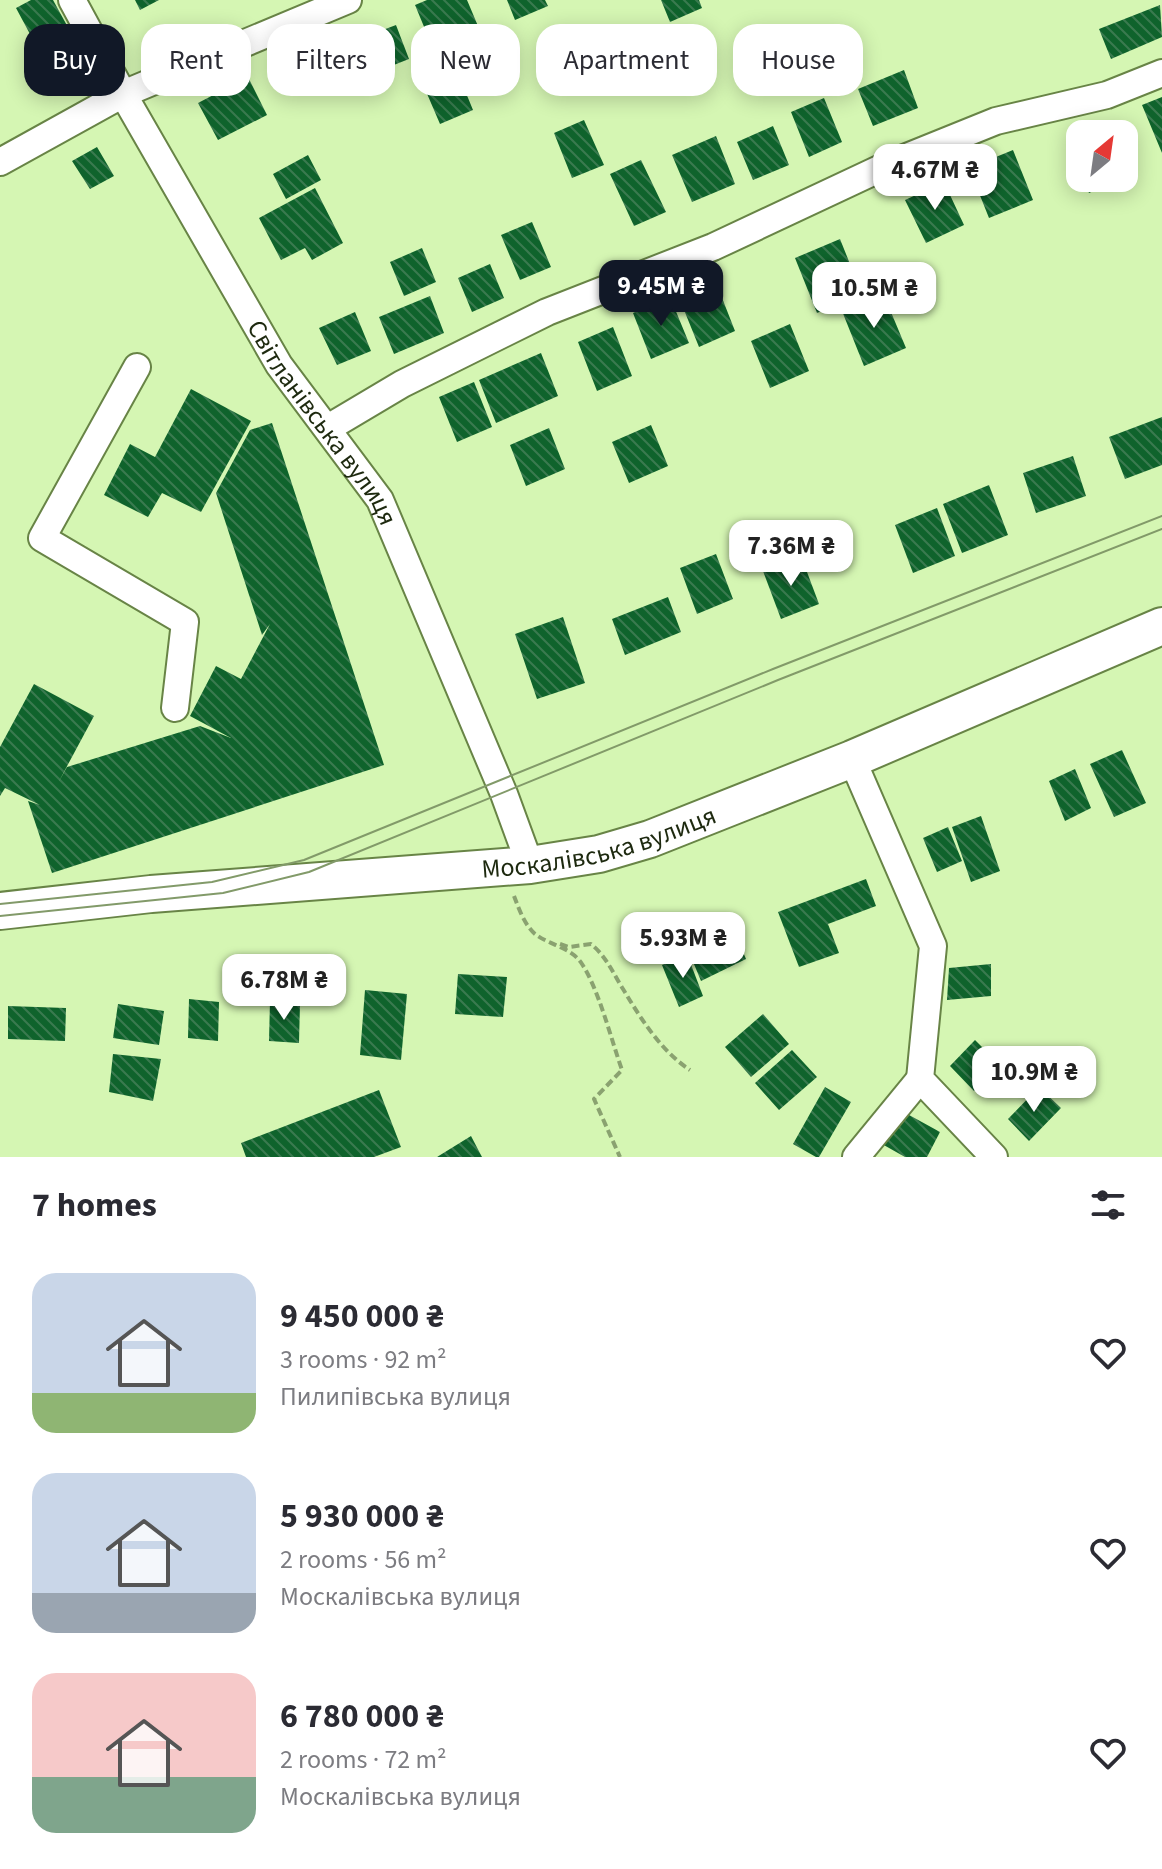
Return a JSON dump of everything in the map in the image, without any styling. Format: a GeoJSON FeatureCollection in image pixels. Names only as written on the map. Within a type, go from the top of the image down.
{"type":"FeatureCollection","features":[{"type":"Feature","properties":{"kind":"street","name":"Світланівська вулиця"},"geometry":{"type":"LineString","coordinates":[[72,0],[85,24]]}},
{"type":"Feature","properties":{"kind":"street"},"geometry":{"type":"LineString","coordinates":[[125,93],[348,0]]}},
{"type":"Feature","properties":{"kind":"street"},"geometry":{"type":"LineString","coordinates":[[328,428],[402,384],[547,312],[713,247],[892,163],[996,121],[1107,95],[1162,73]]}},
{"type":"Feature","properties":{"kind":"street"},"geometry":{"type":"LineString","coordinates":[[0,162],[119,96]]}},
{"type":"Feature","properties":{"kind":"street","name":"Світланівська вулиця"},"geometry":{"type":"LineString","coordinates":[[124,96],[279,365],[380,500],[504,794],[517,866]]}},
{"type":"Feature","properties":{"kind":"street"},"geometry":{"type":"LineString","coordinates":[[137,367],[42,538],[185,622],[175,708]]}},
{"type":"Feature","properties":{"kind":"street","name":"Москалівська вулиця"},"geometry":{"type":"LineString","coordinates":[[0,911],[151,894],[517,866],[599,854],[650,839],[852,759],[1162,626]]}},
{"type":"Feature","properties":{"kind":"street"},"geometry":{"type":"LineString","coordinates":[[852,759],[933,946],[920,1079],[856,1157]]}},
{"type":"Feature","properties":{"kind":"street"},"geometry":{"type":"LineString","coordinates":[[920,1079],[994,1157]]}},
{"type":"Feature","properties":{"kind":"path"},"geometry":{"type":"LineString","coordinates":[[517,866],[522,916],[536,935],[569,947],[591,944],[603,953],[636,1009],[674,1060],[690,1070]]}},
{"type":"Feature","properties":{"kind":"path"},"geometry":{"type":"LineString","coordinates":[[557,944],[581,961],[622,1070],[594,1099],[620,1157]]}},
{"type":"Feature","properties":{"kind":"building"},"geometry":{"type":"Polygon","coordinates":[[[31,0],[53,0],[66,24],[25,24],[16,8],[31,0]]]}},
{"type":"Feature","properties":{"kind":"building"},"geometry":{"type":"Polygon","coordinates":[[[135,0],[159,0],[140,10],[135,0]]]}},
{"type":"Feature","properties":{"kind":"building"},"geometry":{"type":"Polygon","coordinates":[[[427,0],[467,0],[477,24],[423,24],[415,5],[427,0]]]}},
{"type":"Feature","properties":{"kind":"building"},"geometry":{"type":"Polygon","coordinates":[[[507,0],[545,0],[548,6],[515,20],[507,0]]]}},
{"type":"Feature","properties":{"kind":"building"},"geometry":{"type":"Polygon","coordinates":[[[661,0],[699,0],[702,8],[670,22],[661,0]]]}},
{"type":"Feature","properties":{"kind":"building"},"geometry":{"type":"Polygon","coordinates":[[[1160,5],[1162,37],[1111,59],[1099,29],[1160,5]]]}},
{"type":"Feature","properties":{"kind":"building"},"geometry":{"type":"Polygon","coordinates":[[[395,25],[409,59],[395,65],[395,25]]]}},
{"type":"Feature","properties":{"kind":"building"},"geometry":{"type":"Polygon","coordinates":[[[904,70],[918,108],[873,126],[861,96],[863,87],[904,70]]]}},
{"type":"Feature","properties":{"kind":"building"},"geometry":{"type":"Polygon","coordinates":[[[251,83],[267,115],[218,140],[198,103],[211,96],[251,96],[251,83]]]}},
{"type":"Feature","properties":{"kind":"building"},"geometry":{"type":"Polygon","coordinates":[[[428,96],[467,96],[473,110],[440,124],[428,96]]]}},
{"type":"Feature","properties":{"kind":"building"},"geometry":{"type":"Polygon","coordinates":[[[1162,97],[1162,153],[1142,105],[1162,97]]]}},
{"type":"Feature","properties":{"kind":"building"},"geometry":{"type":"Polygon","coordinates":[[[824,98],[842,142],[809,157],[791,112],[824,98]]]}},
{"type":"Feature","properties":{"kind":"building"},"geometry":{"type":"Polygon","coordinates":[[[584,120],[604,165],[572,178],[554,133],[584,120]]]}},
{"type":"Feature","properties":{"kind":"building"},"geometry":{"type":"Polygon","coordinates":[[[773,126],[789,165],[753,180],[737,142],[773,126]]]}},
{"type":"Feature","properties":{"kind":"building"},"geometry":{"type":"Polygon","coordinates":[[[716,136],[735,184],[692,202],[672,155],[716,136]]]}},
{"type":"Feature","properties":{"kind":"building"},"geometry":{"type":"Polygon","coordinates":[[[97,147],[114,176],[90,189],[72,161],[97,147]]]}},
{"type":"Feature","properties":{"kind":"building"},"geometry":{"type":"Polygon","coordinates":[[[1013,150],[1033,200],[989,218],[969,168],[1013,150]]]}},
{"type":"Feature","properties":{"kind":"building"},"geometry":{"type":"Polygon","coordinates":[[[308,155],[321,180],[286,199],[273,174],[308,155]]]}},
{"type":"Feature","properties":{"kind":"building"},"geometry":{"type":"Polygon","coordinates":[[[641,160],[666,212],[634,226],[610,174],[641,160]]]}},
{"type":"Feature","properties":{"kind":"building"},"geometry":{"type":"Polygon","coordinates":[[[944,182],[964,225],[926,243],[905,200],[944,182]]]}},
{"type":"Feature","properties":{"kind":"building"},"geometry":{"type":"Polygon","coordinates":[[[315,188],[343,243],[312,260],[305,248],[281,260],[259,218],[315,188]]]}},
{"type":"Feature","properties":{"kind":"building"},"geometry":{"type":"Polygon","coordinates":[[[532,222],[551,267],[520,280],[501,235],[532,222]]]}},
{"type":"Feature","properties":{"kind":"building"},"geometry":{"type":"Polygon","coordinates":[[[840,239],[862,294],[817,313],[795,258],[840,239]]]}},
{"type":"Feature","properties":{"kind":"building"},"geometry":{"type":"Polygon","coordinates":[[[422,248],[436,282],[404,296],[390,262],[422,248]]]}},
{"type":"Feature","properties":{"kind":"building"},"geometry":{"type":"Polygon","coordinates":[[[490,264],[504,298],[472,312],[458,278],[490,264]]]}},
{"type":"Feature","properties":{"kind":"building"},"geometry":{"type":"Polygon","coordinates":[[[715,280],[735,331],[699,347],[678,295],[715,280]]]}},
{"type":"Feature","properties":{"kind":"building"},"geometry":{"type":"Polygon","coordinates":[[[883,293],[906,348],[864,366],[842,311],[883,293]]]}},
{"type":"Feature","properties":{"kind":"building"},"geometry":{"type":"Polygon","coordinates":[[[430,296],[444,333],[394,354],[379,317],[430,296]]]}},
{"type":"Feature","properties":{"kind":"building"},"geometry":{"type":"Polygon","coordinates":[[[670,297],[689,343],[651,359],[633,313],[670,297]]]}},
{"type":"Feature","properties":{"kind":"building"},"geometry":{"type":"Polygon","coordinates":[[[355,312],[371,351],[337,365],[319,328],[355,312]]]}},
{"type":"Feature","properties":{"kind":"building"},"geometry":{"type":"Polygon","coordinates":[[[790,324],[809,371],[770,388],[751,341],[790,324]]]}},
{"type":"Feature","properties":{"kind":"building"},"geometry":{"type":"Polygon","coordinates":[[[613,327],[632,376],[597,391],[578,342],[613,327]]]}},
{"type":"Feature","properties":{"kind":"building"},"geometry":{"type":"Polygon","coordinates":[[[541,353],[558,396],[496,423],[479,380],[541,353]]]}},
{"type":"Feature","properties":{"kind":"building"},"geometry":{"type":"Polygon","coordinates":[[[474,382],[492,427],[457,442],[439,397],[474,382]]]}},
{"type":"Feature","properties":{"kind":"building"},"geometry":{"type":"Polygon","coordinates":[[[191,389],[251,421],[201,512],[162,493],[148,517],[104,495],[130,444],[155,457],[191,389]]]}},
{"type":"Feature","properties":{"kind":"building"},"geometry":{"type":"Polygon","coordinates":[[[1162,417],[1162,465],[1125,479],[1109,437],[1162,417]]]}},
{"type":"Feature","properties":{"kind":"building"},"geometry":{"type":"Polygon","coordinates":[[[272,423],[384,765],[52,873],[28,801],[40,805],[5,788],[0,796],[0,747],[34,684],[94,716],[58,783],[67,767],[200,726],[231,738],[190,716],[216,666],[241,679],[270,624],[262,635],[216,493],[250,430],[272,423]]]}},
{"type":"Feature","properties":{"kind":"building"},"geometry":{"type":"Polygon","coordinates":[[[651,425],[668,466],[629,483],[612,442],[651,425]]]}},
{"type":"Feature","properties":{"kind":"building"},"geometry":{"type":"Polygon","coordinates":[[[549,428],[565,469],[526,486],[510,445],[549,428]]]}},
{"type":"Feature","properties":{"kind":"building"},"geometry":{"type":"Polygon","coordinates":[[[1073,456],[1086,496],[1036,513],[1023,473],[1073,456]]]}},
{"type":"Feature","properties":{"kind":"building"},"geometry":{"type":"Polygon","coordinates":[[[989,485],[1008,535],[962,553],[943,504],[989,485]]]}},
{"type":"Feature","properties":{"kind":"building"},"geometry":{"type":"Polygon","coordinates":[[[937,508],[955,556],[913,573],[895,525],[937,508]]]}},
{"type":"Feature","properties":{"kind":"building"},"geometry":{"type":"Polygon","coordinates":[[[716,554],[733,599],[697,614],[680,568],[716,554]]]}},
{"type":"Feature","properties":{"kind":"building"},"geometry":{"type":"Polygon","coordinates":[[[801,556],[819,604],[781,619],[763,571],[801,556]]]}},
{"type":"Feature","properties":{"kind":"building"},"geometry":{"type":"Polygon","coordinates":[[[668,597],[681,632],[625,655],[612,619],[668,597]]]}},
{"type":"Feature","properties":{"kind":"building"},"geometry":{"type":"Polygon","coordinates":[[[563,617],[585,683],[537,699],[515,634],[563,617]]]}},
{"type":"Feature","properties":{"kind":"building"},"geometry":{"type":"Polygon","coordinates":[[[1122,750],[1146,803],[1114,817],[1090,764],[1122,750]]]}},
{"type":"Feature","properties":{"kind":"building"},"geometry":{"type":"Polygon","coordinates":[[[1075,769],[1091,808],[1065,821],[1049,781],[1075,769]]]}},
{"type":"Feature","properties":{"kind":"building"},"geometry":{"type":"Polygon","coordinates":[[[981,816],[1000,871],[971,882],[952,827],[981,816]]]}},
{"type":"Feature","properties":{"kind":"building"},"geometry":{"type":"Polygon","coordinates":[[[948,827],[962,861],[937,872],[923,838],[948,827]]]}},
{"type":"Feature","properties":{"kind":"building"},"geometry":{"type":"Polygon","coordinates":[[[866,879],[876,906],[828,924],[839,953],[799,967],[778,912],[866,879]]]}},
{"type":"Feature","properties":{"kind":"building"},"geometry":{"type":"Polygon","coordinates":[[[729,919],[746,959],[701,981],[684,940],[729,919]]]}},
{"type":"Feature","properties":{"kind":"building"},"geometry":{"type":"Polygon","coordinates":[[[687,954],[703,996],[679,1007],[662,965],[687,954]]]}},
{"type":"Feature","properties":{"kind":"building"},"geometry":{"type":"Polygon","coordinates":[[[991,964],[991,996],[947,1000],[949,968],[991,964]]]}},
{"type":"Feature","properties":{"kind":"building"},"geometry":{"type":"Polygon","coordinates":[[[458,974],[507,977],[503,1017],[455,1014],[458,974]]]}},
{"type":"Feature","properties":{"kind":"building"},"geometry":{"type":"Polygon","coordinates":[[[365,990],[407,994],[401,1060],[360,1055],[365,990]]]}},
{"type":"Feature","properties":{"kind":"building"},"geometry":{"type":"Polygon","coordinates":[[[189,999],[219,1002],[218,1041],[188,1038],[189,999]]]}},
{"type":"Feature","properties":{"kind":"building"},"geometry":{"type":"Polygon","coordinates":[[[270,1001],[300,1004],[299,1043],[269,1041],[270,1001]]]}},
{"type":"Feature","properties":{"kind":"building"},"geometry":{"type":"Polygon","coordinates":[[[118,1004],[164,1011],[159,1045],[113,1038],[118,1004]]]}},
{"type":"Feature","properties":{"kind":"building"},"geometry":{"type":"Polygon","coordinates":[[[8,1006],[66,1008],[65,1041],[8,1039],[8,1006]]]}},
{"type":"Feature","properties":{"kind":"building"},"geometry":{"type":"Polygon","coordinates":[[[763,1014],[789,1044],[751,1077],[725,1047],[763,1014]]]}},
{"type":"Feature","properties":{"kind":"building"},"geometry":{"type":"Polygon","coordinates":[[[975,1040],[1000,1065],[974,1091],[950,1066],[975,1040]]]}},
{"type":"Feature","properties":{"kind":"building"},"geometry":{"type":"Polygon","coordinates":[[[792,1050],[817,1077],[779,1110],[755,1083],[792,1050]]]}},
{"type":"Feature","properties":{"kind":"building"},"geometry":{"type":"Polygon","coordinates":[[[113,1054],[161,1059],[153,1101],[109,1092],[113,1054]]]}},
{"type":"Feature","properties":{"kind":"building"},"geometry":{"type":"Polygon","coordinates":[[[825,1087],[851,1102],[819,1157],[816,1157],[793,1144],[825,1087]]]}},
{"type":"Feature","properties":{"kind":"building"},"geometry":{"type":"Polygon","coordinates":[[[1039,1087],[1061,1108],[1029,1141],[1008,1119],[1039,1087]]]}},
{"type":"Feature","properties":{"kind":"building"},"geometry":{"type":"Polygon","coordinates":[[[379,1090],[401,1147],[374,1157],[246,1157],[241,1143],[379,1090]]]}},
{"type":"Feature","properties":{"kind":"building"},"geometry":{"type":"Polygon","coordinates":[[[900,1110],[940,1132],[927,1157],[905,1157],[882,1144],[900,1110]]]}},
{"type":"Feature","properties":{"kind":"building"},"geometry":{"type":"Polygon","coordinates":[[[471,1136],[482,1157],[437,1157],[471,1136]]]}},
{"type":"Feature","properties":{"kind":"tram line"},"geometry":{"type":"LineString","coordinates":[[0,904],[212,882],[304,860],[773,669],[1162,516]]}},
{"type":"Feature","properties":{"kind":"tram line"},"geometry":{"type":"LineString","coordinates":[[0,916],[223,893],[309,872],[778,680],[1162,529]]}}]}
